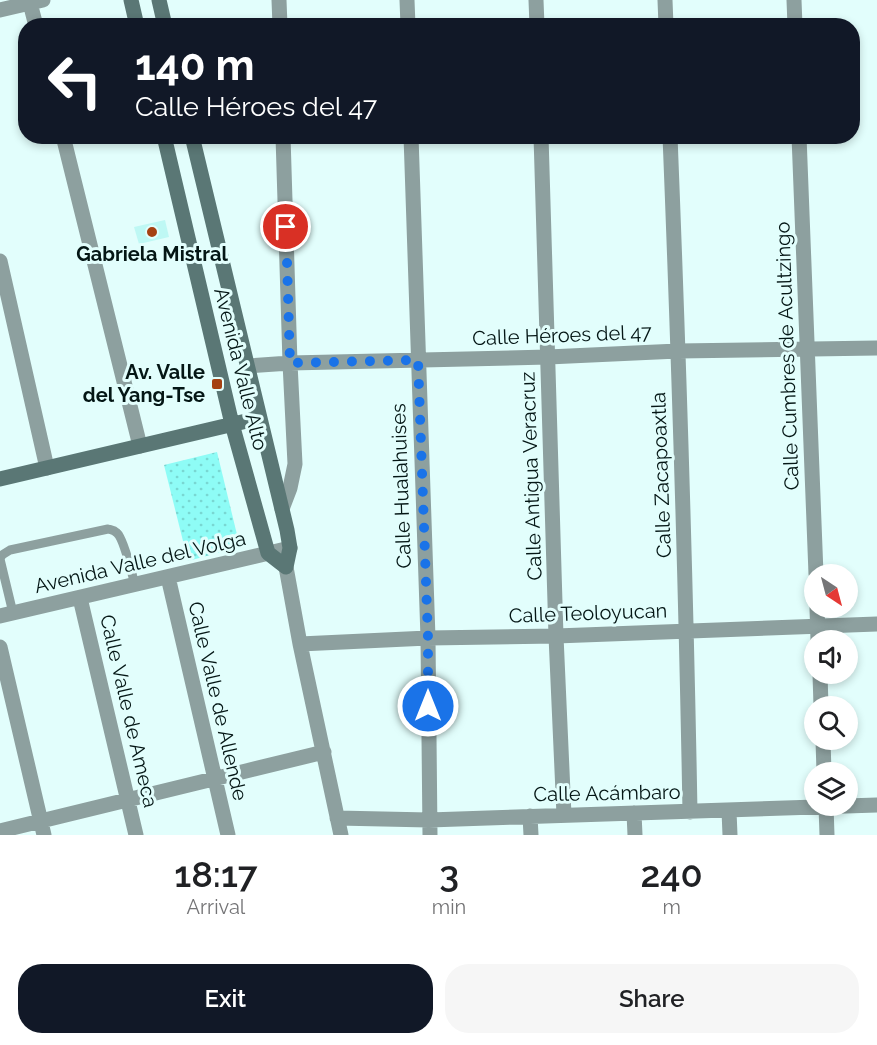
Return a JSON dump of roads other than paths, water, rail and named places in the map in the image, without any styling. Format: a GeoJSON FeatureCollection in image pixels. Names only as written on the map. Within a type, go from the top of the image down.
{"type":"FeatureCollection","features":[{"type":"Feature","properties":{"kind":"street"},"geometry":{"type":"LineString","coordinates":[[131,0],[135,18]]}},
{"type":"Feature","properties":{"kind":"street"},"geometry":{"type":"LineString","coordinates":[[159,0],[163,18]]}},
{"type":"Feature","properties":{"kind":"street"},"geometry":{"type":"LineString","coordinates":[[279,0],[280,18]]}},
{"type":"Feature","properties":{"kind":"street"},"geometry":{"type":"LineString","coordinates":[[407,0],[408,18]]}},
{"type":"Feature","properties":{"kind":"street"},"geometry":{"type":"LineString","coordinates":[[536,0],[537,18]]}},
{"type":"Feature","properties":{"kind":"street"},"geometry":{"type":"LineString","coordinates":[[665,0],[666,18]]}},
{"type":"Feature","properties":{"kind":"street"},"geometry":{"type":"LineString","coordinates":[[795,0],[795,18]]}},
{"type":"Feature","properties":{"kind":"street"},"geometry":{"type":"LineString","coordinates":[[0,10],[36,1],[36,18]]}},
{"type":"Feature","properties":{"kind":"street"},"geometry":{"type":"LineString","coordinates":[[65,144],[140,446]]}},
{"type":"Feature","properties":{"kind":"street","name":"Avenida Valle Alto"},"geometry":{"type":"LineString","coordinates":[[166,144],[232,424],[268,553]]}},
{"type":"Feature","properties":{"kind":"street","name":"Avenida Valle Alto"},"geometry":{"type":"LineString","coordinates":[[194,144],[282,509],[290,548],[286,567],[341,835]]}},
{"type":"Feature","properties":{"kind":"street"},"geometry":{"type":"LineString","coordinates":[[282,509],[290,488],[295,464],[283,144]]}},
{"type":"Feature","properties":{"kind":"street","name":"Calle Hualahuises"},"geometry":{"type":"LineString","coordinates":[[411,144],[428,638],[430,827]]}},
{"type":"Feature","properties":{"kind":"street","name":"Calle Antigua Veracruz"},"geometry":{"type":"LineString","coordinates":[[541,144],[556,636],[564,815]]}},
{"type":"Feature","properties":{"kind":"street","name":"Calle Zacapoaxtla"},"geometry":{"type":"LineString","coordinates":[[669,144],[687,631],[690,812]]}},
{"type":"Feature","properties":{"kind":"street","name":"Calle Cumbres de Acultzingo"},"geometry":{"type":"LineString","coordinates":[[800,144],[816,564]]}},
{"type":"Feature","properties":{"kind":"street"},"geometry":{"type":"LineString","coordinates":[[0,261],[47,468]]}},
{"type":"Feature","properties":{"kind":"street","name":"Calle Héroes del 47"},"geometry":{"type":"LineString","coordinates":[[248,366],[678,351],[877,348]]}},
{"type":"Feature","properties":{"kind":"street"},"geometry":{"type":"LineString","coordinates":[[0,479],[259,418]]}},
{"type":"Feature","properties":{"kind":"street","name":"Avenida Valle del Volga"},"geometry":{"type":"LineString","coordinates":[[7,615],[290,548]]}},
{"type":"Feature","properties":{"kind":"street"},"geometry":{"type":"LineString","coordinates":[[268,553],[286,567]]}},
{"type":"Feature","properties":{"kind":"street","name":"Calle Valle de Allende"},"geometry":{"type":"LineString","coordinates":[[168,577],[228,835]]}},
{"type":"Feature","properties":{"kind":"street","name":"Calle Valle de Ameca"},"geometry":{"type":"LineString","coordinates":[[80,598],[136,835]]}},
{"type":"Feature","properties":{"kind":"street","name":"Calle Teoloyucan"},"geometry":{"type":"LineString","coordinates":[[838,630],[877,624]]}},
{"type":"Feature","properties":{"kind":"street","name":"Calle Teoloyucan"},"geometry":{"type":"LineString","coordinates":[[300,644],[687,631],[804,633]]}},
{"type":"Feature","properties":{"kind":"street"},"geometry":{"type":"LineString","coordinates":[[0,647],[42,828]]}},
{"type":"Feature","properties":{"kind":"street"},"geometry":{"type":"LineString","coordinates":[[0,831],[42,828],[128,801],[324,752]]}},
{"type":"Feature","properties":{"kind":"street","name":"Calle Acámbaro"},"geometry":{"type":"LineString","coordinates":[[858,805],[877,805]]}},
{"type":"Feature","properties":{"kind":"street","name":"Calle Acámbaro"},"geometry":{"type":"LineString","coordinates":[[338,818],[430,827],[530,816],[804,807]]}},
{"type":"Feature","properties":{"kind":"street"},"geometry":{"type":"LineString","coordinates":[[729,811],[730,835]]}},
{"type":"Feature","properties":{"kind":"street"},"geometry":{"type":"LineString","coordinates":[[634,813],[635,835]]}},
{"type":"Feature","properties":{"kind":"street"},"geometry":{"type":"LineString","coordinates":[[530,816],[531,835]]}},
{"type":"Feature","properties":{"kind":"street"},"geometry":{"type":"LineString","coordinates":[[826,816],[827,835]]}},
{"type":"Feature","properties":{"kind":"lane"},"geometry":{"type":"LineString","coordinates":[[7,615],[0,559],[10,550],[108,529],[117,531],[135,585]]}},
{"type":"Feature","properties":{"kind":"place","name":"Gabriela Mistral"},"geometry":{"type":"Point","coordinates":[152,232]}},
{"type":"Feature","properties":{"kind":"place","name":"Av. Valle del Yang-Tse"},"geometry":{"type":"Point","coordinates":[217,384]}}]}
